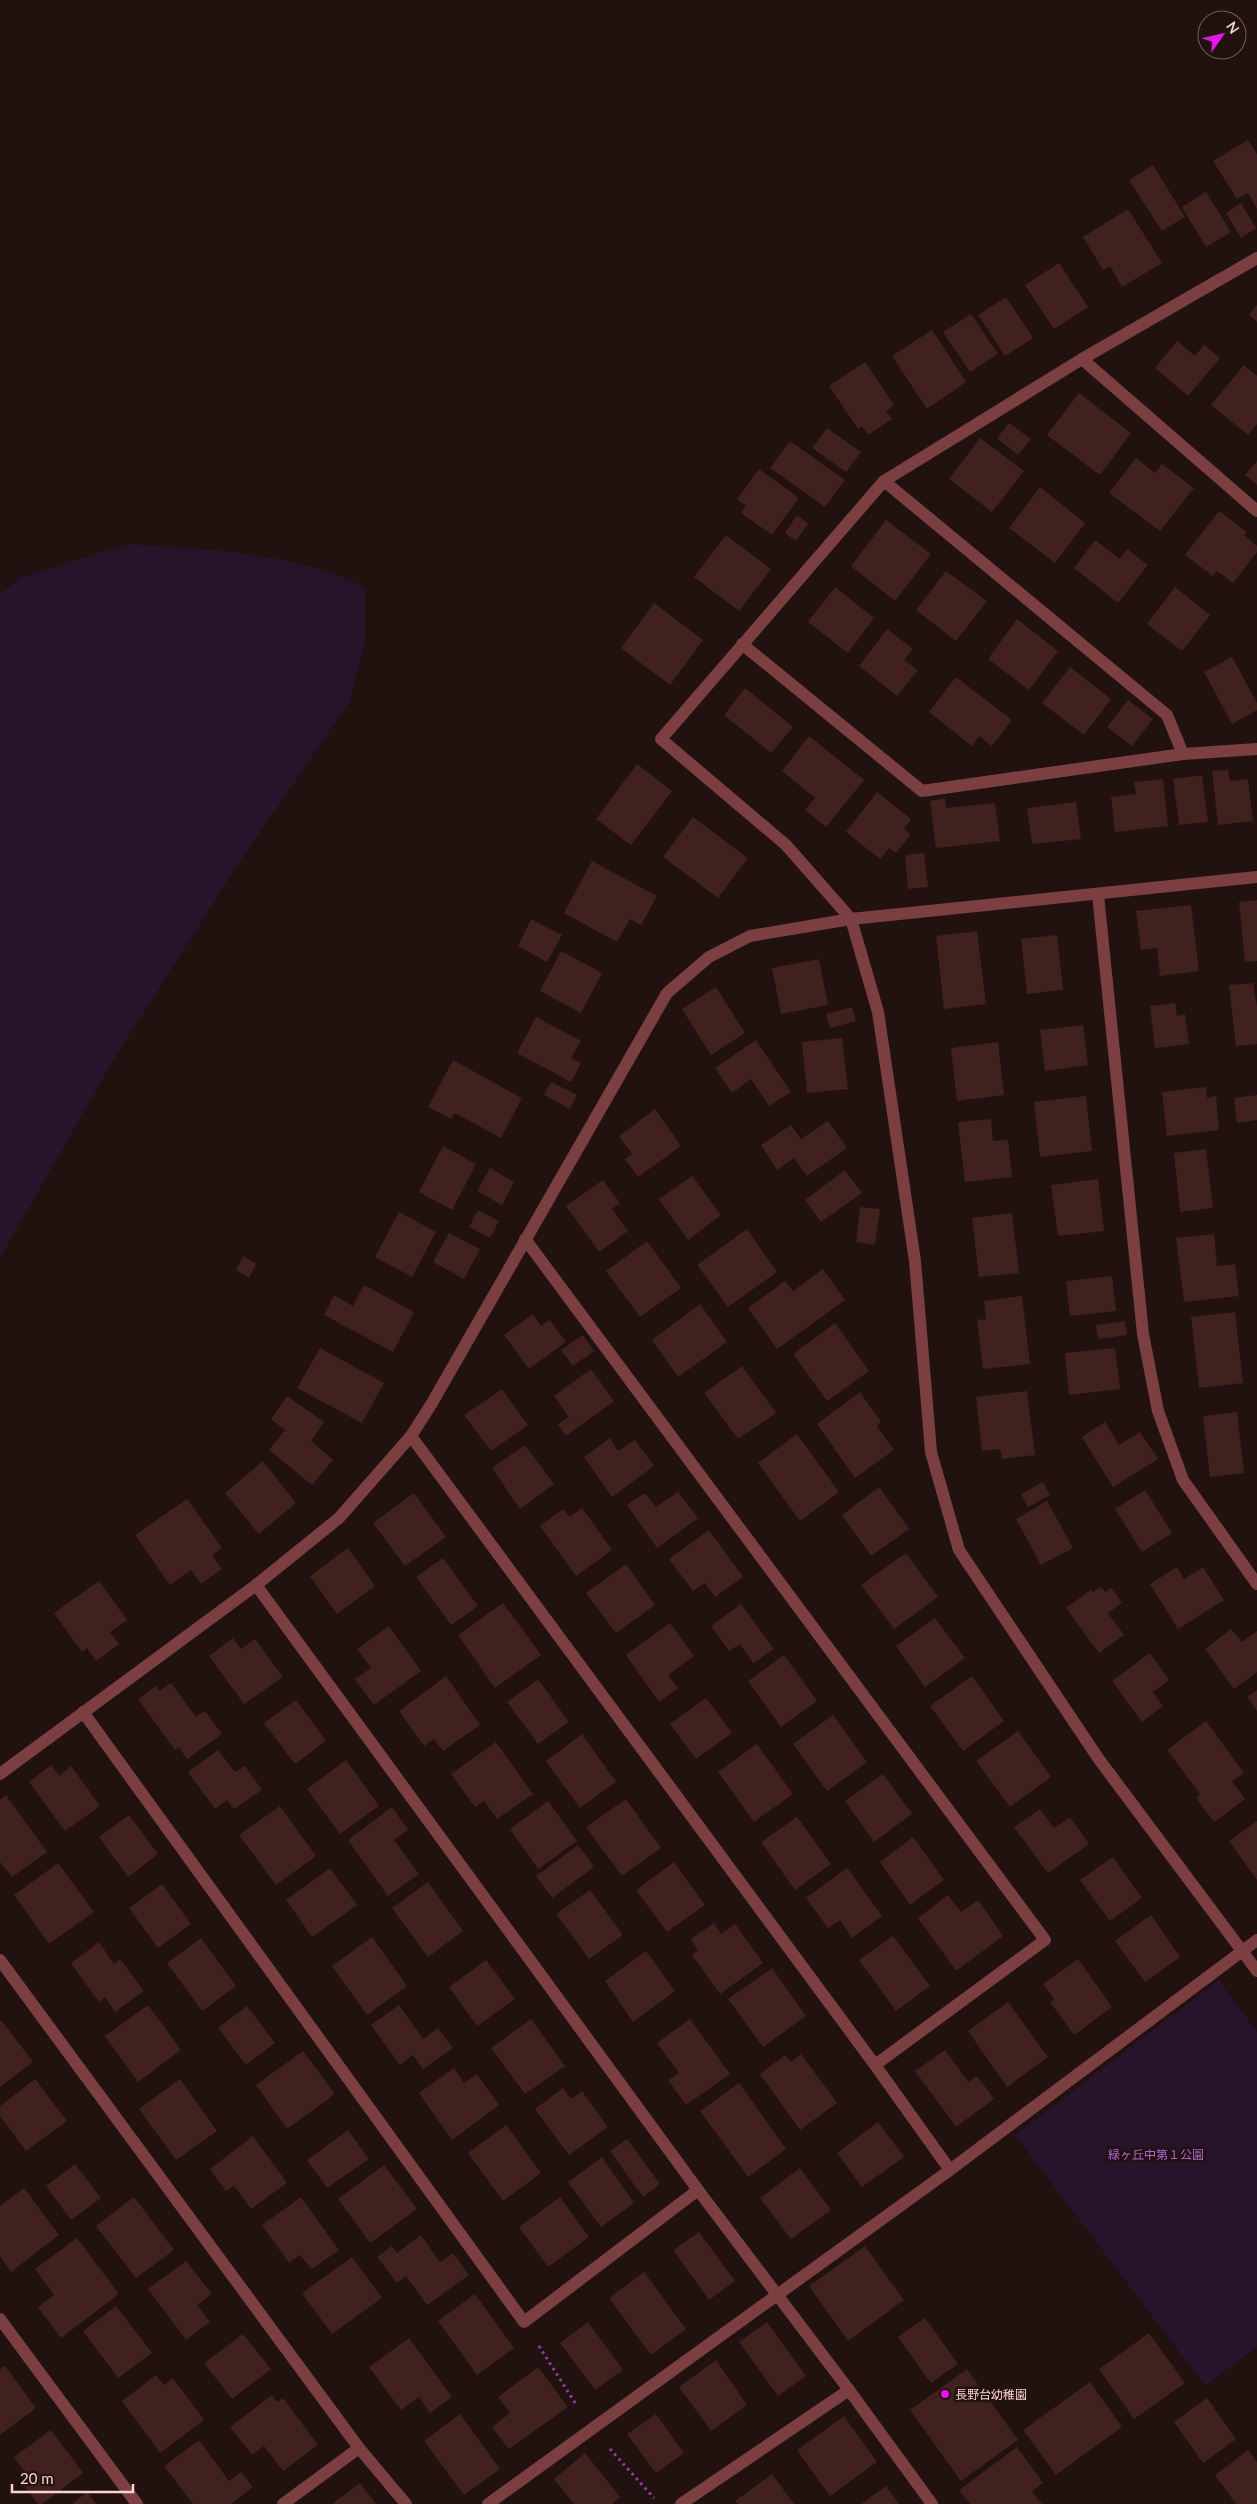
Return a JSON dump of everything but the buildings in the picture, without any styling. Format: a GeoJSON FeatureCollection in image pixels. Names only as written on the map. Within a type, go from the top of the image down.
{"type":"FeatureCollection","features":[{"type":"Feature","properties":{"kind":"street"},"geometry":{"type":"LineString","coordinates":[[1257,258],[1082,360],[884,480],[661,739],[786,845],[851,919],[878,1012],[915,1261],[931,1452],[959,1550],[1098,1758],[1257,1971]]}},
{"type":"Feature","properties":{"kind":"street"},"geometry":{"type":"LineString","coordinates":[[1082,360],[1257,511]]}},
{"type":"Feature","properties":{"kind":"street"},"geometry":{"type":"LineString","coordinates":[[884,480],[1167,714],[1183,754]]}},
{"type":"Feature","properties":{"kind":"street"},"geometry":{"type":"LineString","coordinates":[[742,644],[922,790],[1183,754],[1257,749]]}},
{"type":"Feature","properties":{"kind":"street"},"geometry":{"type":"LineString","coordinates":[[0,1774],[256,1585],[339,1518],[410,1436],[432,1403],[667,993],[709,958],[750,936],[851,919],[1098,895],[1257,877]]}},
{"type":"Feature","properties":{"kind":"street"},"geometry":{"type":"LineString","coordinates":[[1098,895],[1143,1334],[1158,1411],[1183,1480],[1257,1584]]}},
{"type":"Feature","properties":{"kind":"street"},"geometry":{"type":"LineString","coordinates":[[525,1239],[1045,1940],[875,2065]]}},
{"type":"Feature","properties":{"kind":"street"},"geometry":{"type":"LineString","coordinates":[[410,1436],[875,2065],[950,2170]]}},
{"type":"Feature","properties":{"kind":"street"},"geometry":{"type":"LineString","coordinates":[[256,1585],[698,2190],[849,2390],[932,2504]]}},
{"type":"Feature","properties":{"kind":"street"},"geometry":{"type":"LineString","coordinates":[[83,1712],[524,2322],[698,2190]]}},
{"type":"Feature","properties":{"kind":"street"},"geometry":{"type":"LineString","coordinates":[[488,2504],[950,2170],[1257,1940]]}},
{"type":"Feature","properties":{"kind":"street"},"geometry":{"type":"LineString","coordinates":[[0,1960],[360,2448],[406,2504]]}},
{"type":"Feature","properties":{"kind":"street"},"geometry":{"type":"LineString","coordinates":[[0,2319],[138,2504]]}},
{"type":"Feature","properties":{"kind":"street"},"geometry":{"type":"LineString","coordinates":[[682,2504],[849,2390]]}},
{"type":"Feature","properties":{"kind":"street"},"geometry":{"type":"LineString","coordinates":[[283,2504],[360,2448]]}},
{"type":"Feature","properties":{"kind":"path"},"geometry":{"type":"LineString","coordinates":[[524,2322],[591,2428],[660,2504]]}},
{"type":"Feature","properties":{"kind":"green space"},"geometry":{"type":"Polygon","coordinates":[[[128,544],[249,554],[279,559],[337,575],[365,587],[365,642],[350,701],[235,869],[113,1061],[0,1258],[0,594],[22,577],[128,544]]]}},
{"type":"Feature","properties":{"kind":"green space","name":"緑ヶ丘中第１公園"},"geometry":{"type":"Polygon","coordinates":[[[1219,1980],[1257,2032],[1257,2347],[1205,2386],[1015,2135],[1219,1980]]]}},
{"type":"Feature","properties":{"kind":"place","name":"長野台幼稚園"},"geometry":{"type":"Point","coordinates":[945,2394]}}]}
